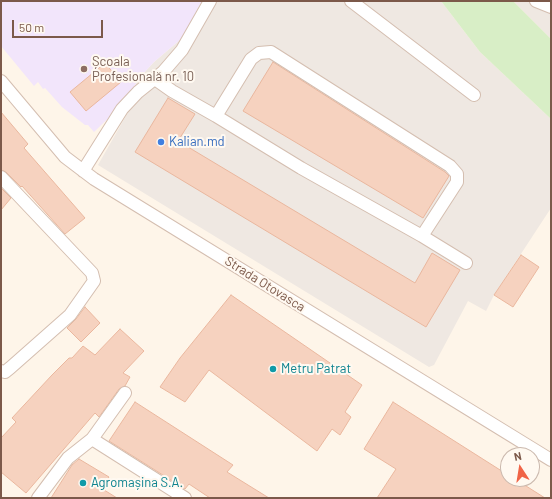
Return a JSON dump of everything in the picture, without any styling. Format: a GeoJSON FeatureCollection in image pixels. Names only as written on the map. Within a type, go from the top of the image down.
{"type":"FeatureCollection","features":[{"type":"Feature","properties":{"kind":"street"},"geometry":{"type":"LineString","coordinates":[[83,171],[122,109],[138,92],[155,79],[182,50],[210,1]]}},
{"type":"Feature","properties":{"kind":"street"},"geometry":{"type":"LineString","coordinates":[[351,1],[474,95]]}},
{"type":"Feature","properties":{"kind":"street"},"geometry":{"type":"LineString","coordinates":[[536,1],[551,7]]}},
{"type":"Feature","properties":{"kind":"street"},"geometry":{"type":"LineString","coordinates":[[216,116],[251,60],[259,53],[271,52],[450,166],[457,174],[457,182],[422,236]]}},
{"type":"Feature","properties":{"kind":"street"},"geometry":{"type":"LineString","coordinates":[[155,79],[172,91],[301,168],[422,236],[466,263]]}},
{"type":"Feature","properties":{"kind":"street","name":"Strada Otovasca"},"geometry":{"type":"LineString","coordinates":[[1,81],[65,157],[94,179],[551,460]]}},
{"type":"Feature","properties":{"kind":"street"},"geometry":{"type":"LineString","coordinates":[[1,177],[88,268],[92,273],[94,281],[70,315],[10,368],[5,372],[1,371]]}},
{"type":"Feature","properties":{"kind":"street"},"geometry":{"type":"LineString","coordinates":[[38,498],[68,458],[92,439],[125,393]]}},
{"type":"Feature","properties":{"kind":"street"},"geometry":{"type":"LineString","coordinates":[[92,439],[185,498]]}},
{"type":"Feature","properties":{"kind":"shaded area","name":"Școala Profesională nr. 10"},"geometry":{"type":"Polygon","coordinates":[[[1,1],[202,1],[187,34],[154,62],[141,76],[122,105],[94,132],[88,125],[85,125],[62,107],[45,88],[43,89],[38,82],[34,86],[1,46],[1,1]]]}},
{"type":"Feature","properties":{"kind":"shaded area"},"geometry":{"type":"Polygon","coordinates":[[[202,1],[441,1],[480,52],[551,119],[551,208],[494,295],[486,311],[468,301],[434,365],[429,367],[98,165],[131,107],[124,103],[141,76],[154,62],[187,34],[202,1]]]}},
{"type":"Feature","properties":{"kind":"shaded area"},"geometry":{"type":"Polygon","coordinates":[[[513,1],[551,1],[551,39],[513,1]]]}},
{"type":"Feature","properties":{"kind":"green space"},"geometry":{"type":"Polygon","coordinates":[[[441,1],[513,1],[551,39],[551,119],[480,52],[441,1]]]}},
{"type":"Feature","properties":{"kind":"building"},"geometry":{"type":"Polygon","coordinates":[[[273,62],[449,176],[423,218],[243,111],[273,62]]]}},
{"type":"Feature","properties":{"kind":"building"},"geometry":{"type":"Polygon","coordinates":[[[105,63],[121,82],[86,111],[70,92],[105,63]]]}},
{"type":"Feature","properties":{"kind":"building"},"geometry":{"type":"Polygon","coordinates":[[[168,98],[195,114],[178,141],[415,283],[432,253],[460,270],[426,327],[135,152],[168,98]]]}},
{"type":"Feature","properties":{"kind":"building"},"geometry":{"type":"Polygon","coordinates":[[[1,112],[28,144],[24,148],[85,218],[65,234],[22,186],[21,187],[6,172],[1,170],[1,112]]]}},
{"type":"Feature","properties":{"kind":"building"},"geometry":{"type":"Polygon","coordinates":[[[1,188],[11,198],[1,210],[1,188]]]}},
{"type":"Feature","properties":{"kind":"building"},"geometry":{"type":"Polygon","coordinates":[[[521,255],[539,267],[513,307],[494,295],[521,255]]]}},
{"type":"Feature","properties":{"kind":"building","name":"Metru Patrat"},"geometry":{"type":"Polygon","coordinates":[[[231,295],[362,385],[345,412],[351,417],[340,435],[332,429],[317,451],[209,370],[185,402],[160,387],[180,358],[231,295]]]}},
{"type":"Feature","properties":{"kind":"building"},"geometry":{"type":"Polygon","coordinates":[[[85,307],[100,323],[81,342],[67,328],[85,307]]]}},
{"type":"Feature","properties":{"kind":"building"},"geometry":{"type":"Polygon","coordinates":[[[120,329],[144,351],[123,373],[130,377],[125,386],[119,389],[99,417],[95,413],[26,493],[1,472],[1,438],[16,422],[12,418],[52,375],[69,358],[72,358],[83,346],[95,355],[120,329]]]}},
{"type":"Feature","properties":{"kind":"building"},"geometry":{"type":"Polygon","coordinates":[[[135,402],[233,465],[227,472],[269,498],[210,498],[189,484],[185,489],[109,441],[135,402]]]}},
{"type":"Feature","properties":{"kind":"building"},"geometry":{"type":"Polygon","coordinates":[[[393,402],[500,470],[500,487],[528,487],[545,498],[377,498],[396,469],[364,449],[393,402]]]}},
{"type":"Feature","properties":{"kind":"building","name":"Agromașina S.A."},"geometry":{"type":"Polygon","coordinates":[[[79,459],[109,477],[101,488],[117,498],[51,498],[72,465],[79,459]]]}},
{"type":"Feature","properties":{"kind":"place","name":"Școala Profesională nr. 10"},"geometry":{"type":"Point","coordinates":[84,69]}},
{"type":"Feature","properties":{"kind":"place","name":"Kalian.md"},"geometry":{"type":"Point","coordinates":[161,142]}},
{"type":"Feature","properties":{"kind":"place","name":"Metru Patrat"},"geometry":{"type":"Point","coordinates":[273,369]}},
{"type":"Feature","properties":{"kind":"place","name":"Agromașina S.A."},"geometry":{"type":"Point","coordinates":[83,483]}}]}
